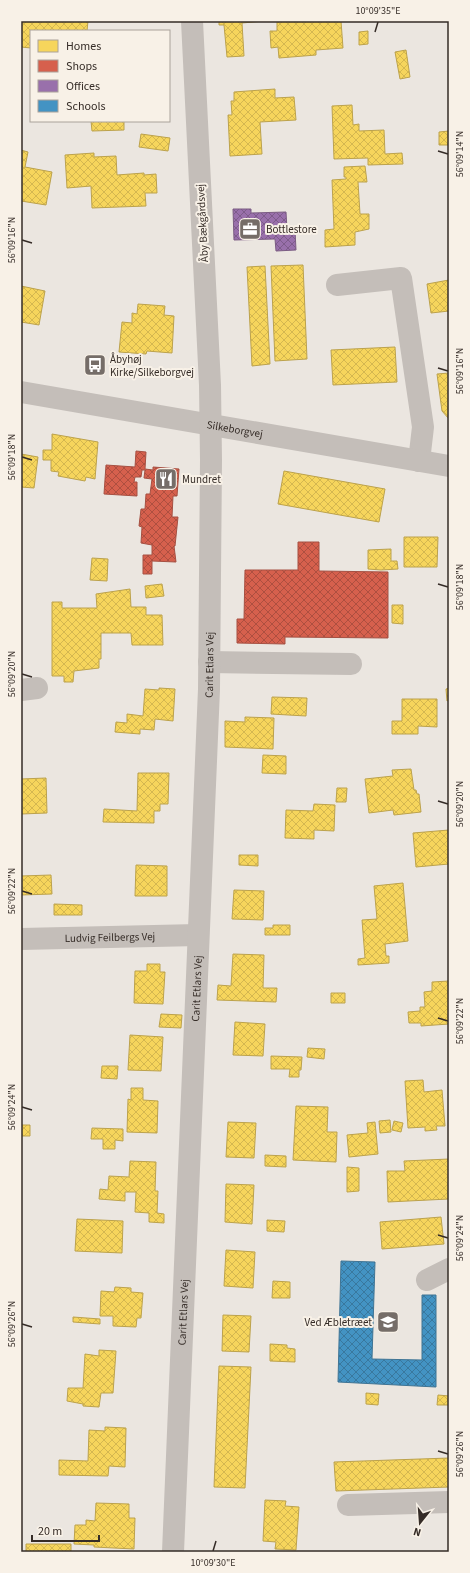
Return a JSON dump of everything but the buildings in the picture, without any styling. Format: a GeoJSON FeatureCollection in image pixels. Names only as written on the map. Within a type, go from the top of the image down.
{"type":"FeatureCollection","features":[{"type":"Feature","properties":{"kind":"street","name":"Åby Bækgårdsvej"},"geometry":{"type":"LineString","coordinates":[[192,21],[211,425]]}},
{"type":"Feature","properties":{"kind":"street"},"geometry":{"type":"LineString","coordinates":[[337,285],[401,278],[423,427],[419,461]]}},
{"type":"Feature","properties":{"kind":"street","name":"Silkeborgvej"},"geometry":{"type":"LineString","coordinates":[[21,392],[449,466]]}},
{"type":"Feature","properties":{"kind":"street","name":"Carit Etlars Vej"},"geometry":{"type":"LineString","coordinates":[[173,1552],[209,662],[211,425]]}},
{"type":"Feature","properties":{"kind":"street"},"geometry":{"type":"LineString","coordinates":[[209,662],[351,664]]}},
{"type":"Feature","properties":{"kind":"street","name":"Ludvig Feilbergs Vej"},"geometry":{"type":"LineString","coordinates":[[21,938],[198,935]]}},
{"type":"Feature","properties":{"kind":"street"},"geometry":{"type":"LineString","coordinates":[[427,1280],[449,1269]]}},
{"type":"Feature","properties":{"kind":"street"},"geometry":{"type":"LineString","coordinates":[[348,1505],[449,1502]]}},
{"type":"Feature","properties":{"kind":"place","name":"Bottlestore"},"geometry":{"type":"Point","coordinates":[250,229]}},
{"type":"Feature","properties":{"kind":"place","name":"Åbyhøj Kirke/Silkeborgvej"},"geometry":{"type":"Point","coordinates":[95,365]}},
{"type":"Feature","properties":{"kind":"place","name":"Mundret"},"geometry":{"type":"Point","coordinates":[166,479]}},
{"type":"Feature","properties":{"kind":"place","name":"Ved Æbletræet"},"geometry":{"type":"Point","coordinates":[388,1322]}}]}
